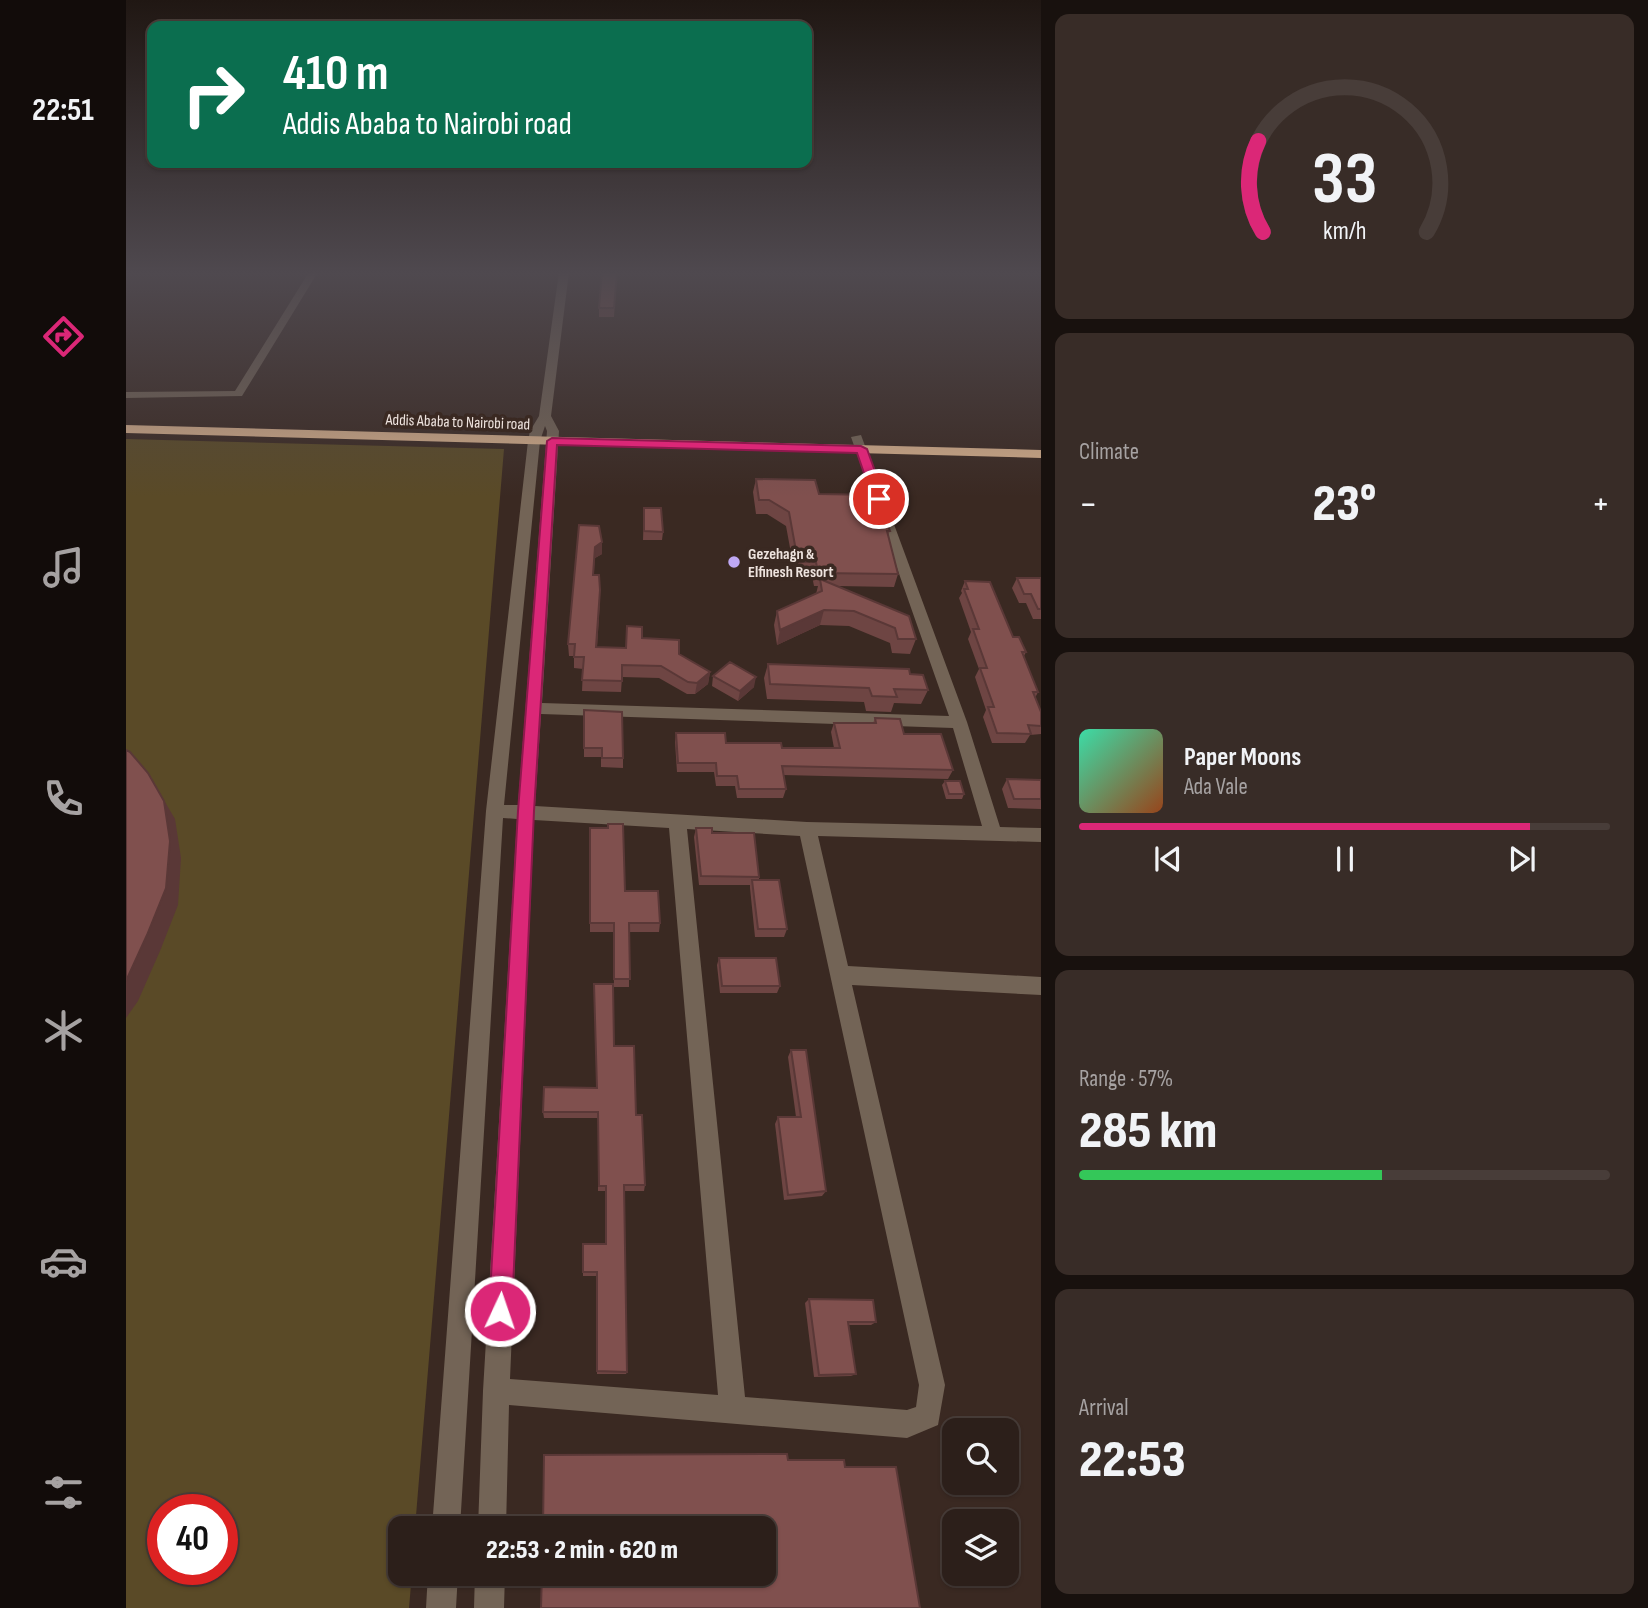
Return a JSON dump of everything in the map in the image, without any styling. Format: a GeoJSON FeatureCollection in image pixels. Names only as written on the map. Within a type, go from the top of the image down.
{"type":"FeatureCollection","features":[{"type":"Feature","properties":{"kind":"highway","name":"Addis Ababa to Nairobi road"},"geometry":{"type":"LineString","coordinates":[[126,418],[859,443],[1041,454]]}},
{"type":"Feature","properties":{"kind":"highway","name":"Addis Ababa to Nairobi road"},"geometry":{"type":"LineString","coordinates":[[126,429],[544,432]]}},
{"type":"Feature","properties":{"kind":"highway","name":"Addis Ababa to Nairobi road"},"geometry":{"type":"LineString","coordinates":[[859,443],[1041,442]]}},
{"type":"Feature","properties":{"kind":"street"},"geometry":{"type":"LineString","coordinates":[[126,395],[238,394],[267,347]]}},
{"type":"Feature","properties":{"kind":"street"},"geometry":{"type":"LineString","coordinates":[[447,1516],[472,1112],[495,811],[555,347]]}},
{"type":"Feature","properties":{"kind":"street"},"geometry":{"type":"LineString","coordinates":[[492,1516],[496,1391],[533,708],[544,432]]}},
{"type":"Feature","properties":{"kind":"street"},"geometry":{"type":"LineString","coordinates":[[859,443],[959,722],[993,834]]}},
{"type":"Feature","properties":{"kind":"street"},"geometry":{"type":"LineString","coordinates":[[533,708],[959,722]]}},
{"type":"Feature","properties":{"kind":"street"},"geometry":{"type":"LineString","coordinates":[[495,811],[807,829],[1041,835]]}},
{"type":"Feature","properties":{"kind":"street"},"geometry":{"type":"LineString","coordinates":[[677,822],[733,1412]]}},
{"type":"Feature","properties":{"kind":"street"},"geometry":{"type":"LineString","coordinates":[[496,1391],[906,1424],[928,1415],[932,1385],[807,829]]}},
{"type":"Feature","properties":{"kind":"street"},"geometry":{"type":"LineString","coordinates":[[839,975],[1041,986]]}},
{"type":"Feature","properties":{"kind":"street"},"geometry":{"type":"LineString","coordinates":[[441,1608],[442,1586]]}},
{"type":"Feature","properties":{"kind":"street"},"geometry":{"type":"LineString","coordinates":[[489,1608],[490,1586]]}},
{"type":"Feature","properties":{"kind":"shaded area"},"geometry":{"type":"Polygon","coordinates":[[[126,439],[504,449],[416,1516],[388,1516],[388,1586],[411,1586],[409,1608],[126,1608],[126,439]]]}},
{"type":"Feature","properties":{"kind":"building"},"geometry":{"type":"Polygon","coordinates":[[[756,479],[815,480],[819,494],[877,495],[890,531],[887,531],[898,574],[818,573],[816,562],[798,562],[789,512],[769,500],[759,500],[756,479]]]}},
{"type":"Feature","properties":{"kind":"building"},"geometry":{"type":"Polygon","coordinates":[[[644,508],[661,508],[663,532],[644,531],[644,508]]]}},
{"type":"Feature","properties":{"kind":"building"},"geometry":{"type":"Polygon","coordinates":[[[579,525],[599,526],[602,542],[595,547],[593,575],[599,575],[600,590],[596,647],[626,648],[627,626],[642,627],[642,638],[679,640],[679,654],[710,672],[697,683],[688,682],[661,666],[622,665],[622,681],[582,680],[584,657],[574,657],[575,644],[568,644],[579,525]]]}},
{"type":"Feature","properties":{"kind":"building"},"geometry":{"type":"Polygon","coordinates":[[[1017,578],[1041,578],[1041,609],[1038,609],[1031,594],[1024,594],[1017,578]]]}},
{"type":"Feature","properties":{"kind":"building"},"geometry":{"type":"Polygon","coordinates":[[[820,579],[909,616],[916,639],[898,639],[895,628],[854,611],[824,610],[780,630],[777,611],[822,591],[820,579]]]}},
{"type":"Feature","properties":{"kind":"building"},"geometry":{"type":"Polygon","coordinates":[[[965,581],[990,582],[1013,637],[1019,637],[1026,652],[1022,652],[1038,692],[1033,692],[1041,712],[1041,726],[1028,725],[1031,734],[997,733],[988,707],[994,707],[980,668],[987,668],[973,629],[979,629],[964,589],[968,589],[965,581]]]}},
{"type":"Feature","properties":{"kind":"building"},"geometry":{"type":"Polygon","coordinates":[[[730,662],[756,677],[740,691],[713,676],[730,662]]]}},
{"type":"Feature","properties":{"kind":"building"},"geometry":{"type":"Polygon","coordinates":[[[768,664],[909,669],[910,674],[923,675],[928,690],[894,689],[897,697],[872,696],[869,688],[770,684],[768,664]]]}},
{"type":"Feature","properties":{"kind":"building"},"geometry":{"type":"Polygon","coordinates":[[[584,710],[622,712],[623,758],[602,758],[602,748],[584,748],[584,710]]]}},
{"type":"Feature","properties":{"kind":"building"},"geometry":{"type":"Polygon","coordinates":[[[875,718],[900,719],[904,734],[941,734],[953,770],[782,766],[786,789],[739,789],[737,776],[717,776],[716,763],[678,763],[676,733],[725,733],[726,743],[781,743],[782,748],[840,748],[834,723],[876,723],[875,718]]]}},
{"type":"Feature","properties":{"kind":"building"},"geometry":{"type":"Polygon","coordinates":[[[126,750],[148,773],[164,801],[170,841],[166,888],[126,981],[126,750]]]}},
{"type":"Feature","properties":{"kind":"building"},"geometry":{"type":"Polygon","coordinates":[[[1007,779],[1041,780],[1041,799],[1014,799],[1007,779]]]}},
{"type":"Feature","properties":{"kind":"building"},"geometry":{"type":"Polygon","coordinates":[[[945,781],[960,781],[964,794],[949,794],[945,781]]]}},
{"type":"Feature","properties":{"kind":"building"},"geometry":{"type":"Polygon","coordinates":[[[608,824],[623,824],[625,891],[658,891],[660,923],[629,923],[630,979],[614,979],[614,923],[590,923],[590,828],[608,828],[608,824]]]}},
{"type":"Feature","properties":{"kind":"building"},"geometry":{"type":"Polygon","coordinates":[[[696,828],[712,828],[712,833],[754,833],[759,877],[701,876],[696,828]]]}},
{"type":"Feature","properties":{"kind":"building"},"geometry":{"type":"Polygon","coordinates":[[[752,880],[779,880],[787,929],[758,929],[752,880]]]}},
{"type":"Feature","properties":{"kind":"building"},"geometry":{"type":"Polygon","coordinates":[[[719,958],[776,958],[780,986],[722,986],[719,958]]]}},
{"type":"Feature","properties":{"kind":"building"},"geometry":{"type":"Polygon","coordinates":[[[594,984],[613,984],[614,1046],[634,1046],[636,1115],[642,1115],[645,1185],[624,1185],[627,1372],[597,1371],[597,1272],[583,1272],[583,1244],[606,1244],[606,1186],[599,1186],[598,1112],[543,1112],[544,1087],[597,1088],[594,984]]]}},
{"type":"Feature","properties":{"kind":"building"},"geometry":{"type":"Polygon","coordinates":[[[791,1050],[806,1050],[826,1191],[788,1195],[778,1117],[801,1117],[791,1050]]]}},
{"type":"Feature","properties":{"kind":"building"},"geometry":{"type":"Polygon","coordinates":[[[809,1299],[873,1300],[876,1322],[848,1322],[856,1374],[819,1375],[809,1299]]]}},
{"type":"Feature","properties":{"kind":"building"},"geometry":{"type":"Polygon","coordinates":[[[787,1454],[788,1460],[844,1460],[845,1467],[896,1467],[920,1608],[541,1608],[542,1586],[776,1586],[776,1516],[543,1516],[544,1455],[787,1454]]]}},
{"type":"Feature","properties":{"kind":"place","name":"Gezehagn & Elfinesh Resort"},"geometry":{"type":"Point","coordinates":[734,562]}},
{"type":"Feature","properties":{"kind":"route"},"geometry":{"type":"LineString","coordinates":[[500,1311],[526,811],[552,441],[861,449],[879,499]]}}]}
